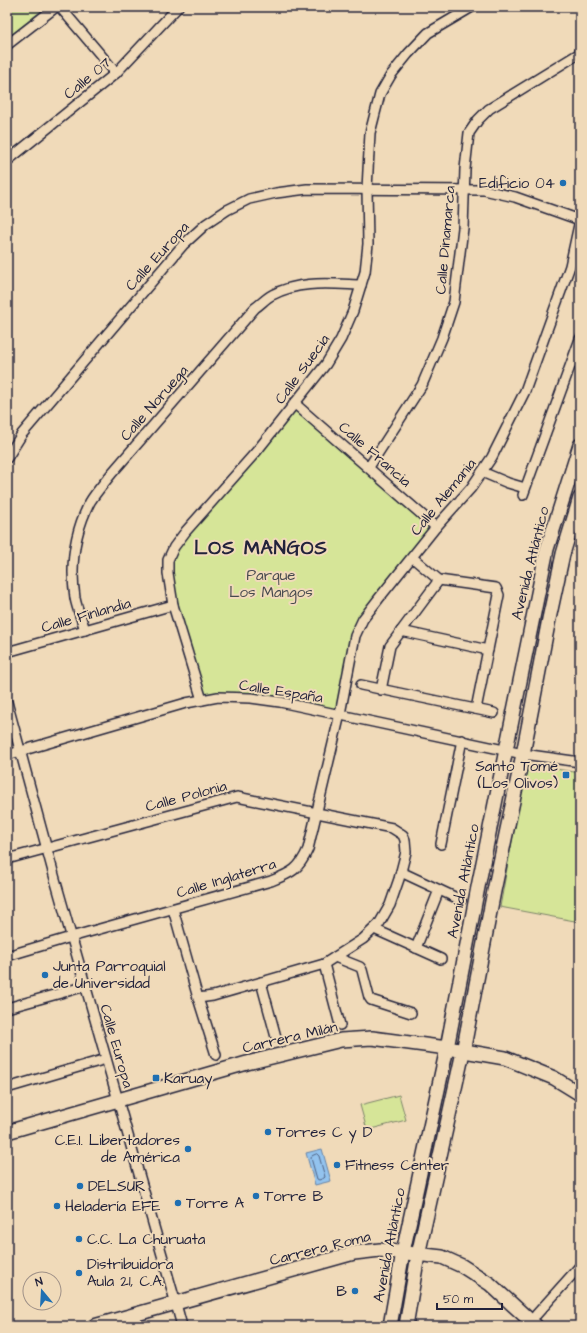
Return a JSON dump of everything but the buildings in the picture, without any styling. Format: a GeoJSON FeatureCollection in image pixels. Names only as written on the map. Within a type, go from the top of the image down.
{"type":"FeatureCollection","features":[{"type":"Feature","properties":{"kind":"main road","name":"Avenida Atlántico"},"geometry":{"type":"LineString","coordinates":[[390,1326],[403,1252],[447,1048],[507,750],[532,616],[547,550],[580,445]]}},
{"type":"Feature","properties":{"kind":"main road","name":"Avenida Atlántico"},"geometry":{"type":"LineString","coordinates":[[406,1326],[418,1255],[463,1052],[547,627],[563,554],[580,498]]}},
{"type":"Feature","properties":{"kind":"main road","name":"Carrera Milán"},"geometry":{"type":"LineString","coordinates":[[7,1132],[247,1063],[341,1040],[372,1038],[447,1048],[463,1052],[505,1058],[554,1078],[580,1094]]}},
{"type":"Feature","properties":{"kind":"main road","name":"Carrera Roma"},"geometry":{"type":"LineString","coordinates":[[94,1326],[354,1253],[380,1250],[442,1257],[462,1266],[490,1284],[536,1320]]}},
{"type":"Feature","properties":{"kind":"street"},"geometry":{"type":"LineString","coordinates":[[7,45],[56,7]]}},
{"type":"Feature","properties":{"kind":"street"},"geometry":{"type":"LineString","coordinates":[[60,7],[116,74]]}},
{"type":"Feature","properties":{"kind":"street","name":"Calle 07"},"geometry":{"type":"LineString","coordinates":[[7,161],[116,74],[177,7]]}},
{"type":"Feature","properties":{"kind":"street","name":"Calle Suecia"},"geometry":{"type":"LineString","coordinates":[[202,700],[173,605],[168,573],[168,560],[174,547],[186,531],[256,452],[326,364],[341,339],[353,311],[365,272],[368,244],[367,189],[370,133],[380,94],[391,75],[428,33],[472,7]]}},
{"type":"Feature","properties":{"kind":"street","name":"Calle Dinamarca"},"geometry":{"type":"LineString","coordinates":[[369,467],[422,386],[442,338],[454,302],[463,228],[464,190],[469,133],[489,108],[580,53]]}},
{"type":"Feature","properties":{"kind":"street","name":"Calle Europa"},"geometry":{"type":"LineString","coordinates":[[7,458],[22,434],[183,245],[206,224],[227,210],[249,199],[276,193],[307,189],[484,190],[515,197],[580,220]]}},
{"type":"Feature","properties":{"kind":"street","name":"Calle Alemania"},"geometry":{"type":"LineString","coordinates":[[340,714],[356,636],[363,619],[436,527],[471,488],[492,457],[525,391],[570,266],[580,220]]}},
{"type":"Feature","properties":{"kind":"street","name":"Calle Noruega"},"geometry":{"type":"LineString","coordinates":[[85,630],[75,598],[73,575],[74,552],[79,527],[91,501],[112,473],[255,308],[272,295],[289,288],[309,284],[361,285]]}},
{"type":"Feature","properties":{"kind":"street"},"geometry":{"type":"LineString","coordinates":[[482,472],[508,483],[524,492],[580,339]]}},
{"type":"Feature","properties":{"kind":"street","name":"Calle Francia"},"geometry":{"type":"LineString","coordinates":[[294,403],[436,527]]}},
{"type":"Feature","properties":{"kind":"street"},"geometry":{"type":"LineString","coordinates":[[412,558],[439,580],[496,588],[499,595],[476,709]]}},
{"type":"Feature","properties":{"kind":"street"},"geometry":{"type":"LineString","coordinates":[[381,690],[390,646],[439,580]]}},
{"type":"Feature","properties":{"kind":"street","name":"Calle Finlandia"},"geometry":{"type":"LineString","coordinates":[[7,652],[173,605]]}},
{"type":"Feature","properties":{"kind":"street"},"geometry":{"type":"LineString","coordinates":[[401,632],[488,650]]}},
{"type":"Feature","properties":{"kind":"street"},"geometry":{"type":"LineString","coordinates":[[361,686],[494,713]]}},
{"type":"Feature","properties":{"kind":"street","name":"Calle España"},"geometry":{"type":"LineString","coordinates":[[7,755],[186,703],[218,697],[250,698],[280,702],[523,754],[580,762]]}},
{"type":"Feature","properties":{"kind":"street","name":"Calle Europa"},"geometry":{"type":"LineString","coordinates":[[7,702],[46,848],[182,1326]]}},
{"type":"Feature","properties":{"kind":"street","name":"Calle Inglaterra"},"geometry":{"type":"LineString","coordinates":[[7,956],[271,881],[290,873],[302,863],[308,850],[340,714]]}},
{"type":"Feature","properties":{"kind":"street"},"geometry":{"type":"LineString","coordinates":[[441,844],[462,740]]}},
{"type":"Feature","properties":{"kind":"street","name":"Calle Polonia"},"geometry":{"type":"LineString","coordinates":[[7,859],[237,797],[392,828],[403,835],[406,840],[406,852],[401,872]]}},
{"type":"Feature","properties":{"kind":"street"},"geometry":{"type":"LineString","coordinates":[[198,998],[213,996],[324,964],[363,939],[379,924],[390,905],[401,872],[460,900]]}},
{"type":"Feature","properties":{"kind":"street"},"geometry":{"type":"LineString","coordinates":[[416,948],[439,890]]}},
{"type":"Feature","properties":{"kind":"street"},"geometry":{"type":"LineString","coordinates":[[173,908],[198,998],[216,1055]]}},
{"type":"Feature","properties":{"kind":"street"},"geometry":{"type":"LineString","coordinates":[[374,929],[441,959]]}},
{"type":"Feature","properties":{"kind":"street"},"geometry":{"type":"LineString","coordinates":[[335,957],[360,967],[371,1000],[411,1013]]}},
{"type":"Feature","properties":{"kind":"street"},"geometry":{"type":"LineString","coordinates":[[324,964],[340,1024]]}},
{"type":"Feature","properties":{"kind":"street"},"geometry":{"type":"LineString","coordinates":[[260,982],[276,1037]]}},
{"type":"Feature","properties":{"kind":"street"},"geometry":{"type":"LineString","coordinates":[[7,1008],[86,986]]}},
{"type":"Feature","properties":{"kind":"street"},"geometry":{"type":"LineString","coordinates":[[7,1088],[106,1059]]}},
{"type":"Feature","properties":{"kind":"street"},"geometry":{"type":"LineString","coordinates":[[536,1320],[580,1266]]}},
{"type":"Feature","properties":{"kind":"green space"},"geometry":{"type":"Polygon","coordinates":[[[7,7],[46,7],[7,38],[7,7]]]}},
{"type":"Feature","properties":{"kind":"green space","name":"Parque Los Mangos"},"geometry":{"type":"Polygon","coordinates":[[[294,403],[436,527],[363,619],[340,714],[280,702],[202,700],[168,573],[174,547],[294,403]]]}},
{"type":"Feature","properties":{"kind":"green space"},"geometry":{"type":"Polygon","coordinates":[[[526,764],[580,773],[580,922],[500,907],[526,764]]]}},
{"type":"Feature","properties":{"kind":"green space"},"geometry":{"type":"Polygon","coordinates":[[[399,1095],[406,1120],[367,1130],[360,1105],[399,1095]]]}},
{"type":"Feature","properties":{"kind":"water"},"geometry":{"type":"Polygon","coordinates":[[[322,1149],[331,1181],[315,1185],[306,1153],[322,1149]]]}},
{"type":"Feature","properties":{"kind":"place","name":"Edificio 04"},"geometry":{"type":"Point","coordinates":[563,183]}},
{"type":"Feature","properties":{"kind":"place","name":"Santo Tomé (Los Olivos)"},"geometry":{"type":"Point","coordinates":[566,775]}},
{"type":"Feature","properties":{"kind":"place","name":"Junta Parroquial de Universidad"},"geometry":{"type":"Point","coordinates":[45,975]}},
{"type":"Feature","properties":{"kind":"place","name":"Karuay"},"geometry":{"type":"Point","coordinates":[156,1078]}},
{"type":"Feature","properties":{"kind":"place","name":"Torres C y D"},"geometry":{"type":"Point","coordinates":[268,1132]}},
{"type":"Feature","properties":{"kind":"place","name":"C.E.I. Libertadores de América"},"geometry":{"type":"Point","coordinates":[188,1149]}},
{"type":"Feature","properties":{"kind":"place","name":"Fitness Center"},"geometry":{"type":"Point","coordinates":[337,1165]}},
{"type":"Feature","properties":{"kind":"place","name":"DELSUR"},"geometry":{"type":"Point","coordinates":[80,1186]}},
{"type":"Feature","properties":{"kind":"place","name":"Torre B"},"geometry":{"type":"Point","coordinates":[256,1196]}},
{"type":"Feature","properties":{"kind":"place","name":"Torre A"},"geometry":{"type":"Point","coordinates":[178,1203]}},
{"type":"Feature","properties":{"kind":"place","name":"Heladería EFE"},"geometry":{"type":"Point","coordinates":[57,1206]}},
{"type":"Feature","properties":{"kind":"place","name":"C.C. La Churuata"},"geometry":{"type":"Point","coordinates":[79,1239]}},
{"type":"Feature","properties":{"kind":"place","name":"Distribuidora Aula 21, C.A."},"geometry":{"type":"Point","coordinates":[79,1273]}},
{"type":"Feature","properties":{"kind":"place","name":"B"},"geometry":{"type":"Point","coordinates":[355,1291]}},
{"type":"Feature","properties":{"kind":"district","name":"LOS MANGOS"},"geometry":{"type":"Point","coordinates":[261,547]}}]}
